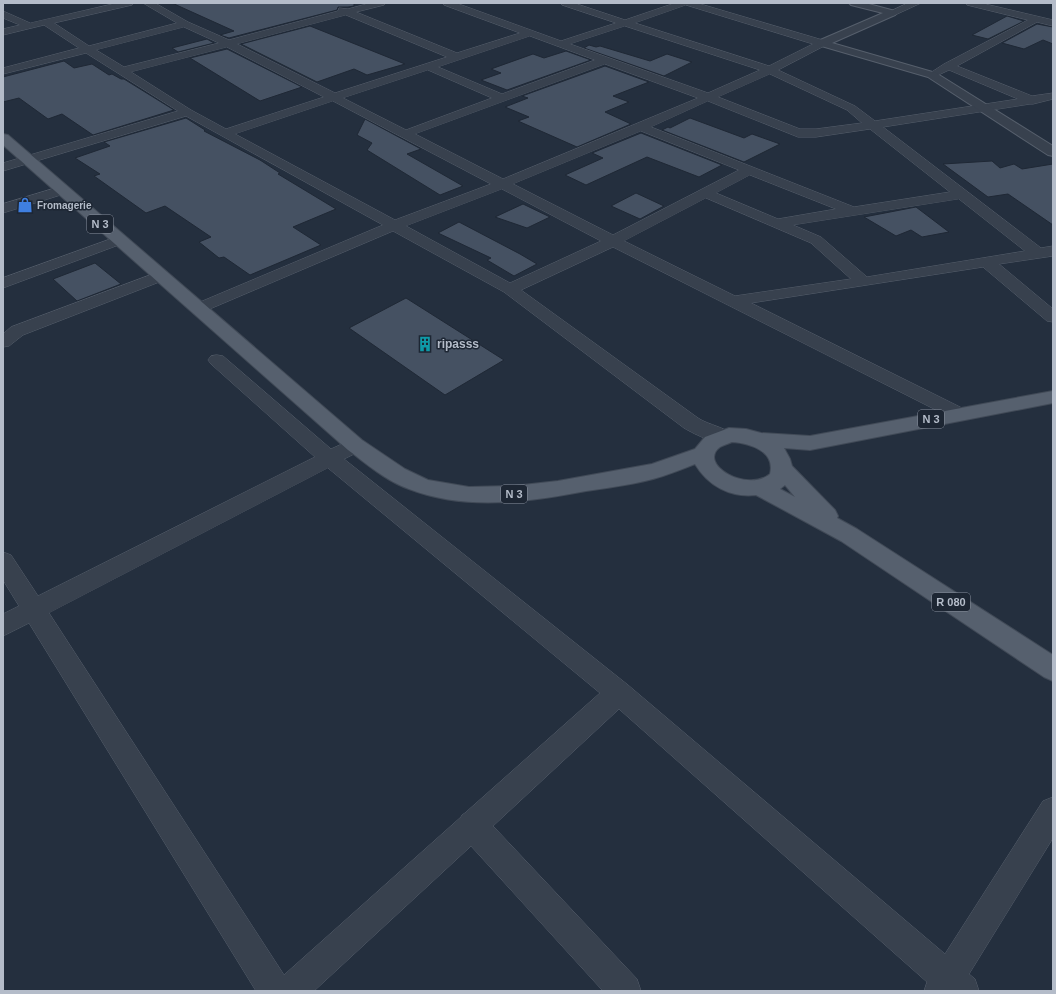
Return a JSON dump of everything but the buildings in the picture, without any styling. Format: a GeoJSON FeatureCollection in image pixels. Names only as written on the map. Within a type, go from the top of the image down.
{"type":"FeatureCollection","features":[{"type":"Feature","properties":{"kind":"main road","name":"N 3"},"geometry":{"type":"LineString","coordinates":[[3,138],[355,445],[399,475],[425,487],[457,494],[498,495],[543,491],[654,471],[712,445]]}},
{"type":"Feature","properties":{"kind":"main road","name":"N 3"},"geometry":{"type":"LineString","coordinates":[[760,440],[810,443],[1053,397]]}},
{"type":"Feature","properties":{"kind":"main road"},"geometry":{"type":"LineString","coordinates":[[782,466],[779,476],[773,483],[760,488],[741,488],[721,481],[707,468],[712,445],[740,435],[760,440],[777,453],[782,466],[816,506],[849,535]]}},
{"type":"Feature","properties":{"kind":"main road","name":"N 3"},"geometry":{"type":"LineString","coordinates":[[782,466],[810,443]]}},
{"type":"Feature","properties":{"kind":"main road","name":"N 3"},"geometry":{"type":"LineString","coordinates":[[654,471],[685,474],[721,481]]}},
{"type":"Feature","properties":{"kind":"main road"},"geometry":{"type":"LineString","coordinates":[[760,488],[849,535]]}},
{"type":"Feature","properties":{"kind":"main road","name":"R 080"},"geometry":{"type":"LineString","coordinates":[[849,535],[1053,669]]}},
{"type":"Feature","properties":{"kind":"street"},"geometry":{"type":"LineString","coordinates":[[3,32],[129,3]]}},
{"type":"Feature","properties":{"kind":"street"},"geometry":{"type":"LineString","coordinates":[[148,3],[185,24],[333,97],[613,241],[959,414]]}},
{"type":"Feature","properties":{"kind":"street"},"geometry":{"type":"LineString","coordinates":[[123,71],[381,3]]}},
{"type":"Feature","properties":{"kind":"street"},"geometry":{"type":"LineString","coordinates":[[448,3],[707,97],[798,133],[816,133],[872,125],[1053,96]]}},
{"type":"Feature","properties":{"kind":"street"},"geometry":{"type":"LineString","coordinates":[[565,3],[770,70],[851,108],[1037,254]]}},
{"type":"Feature","properties":{"kind":"street"},"geometry":{"type":"LineString","coordinates":[[561,44],[685,3],[932,75],[1053,152]]}},
{"type":"Feature","properties":{"kind":"street"},"geometry":{"type":"LineString","coordinates":[[854,3],[892,13]]}},
{"type":"Feature","properties":{"kind":"street"},"geometry":{"type":"LineString","coordinates":[[199,308],[393,226],[503,184],[641,127],[770,70],[822,43],[916,3]]}},
{"type":"Feature","properties":{"kind":"street"},"geometry":{"type":"LineString","coordinates":[[970,3],[1053,23]]}},
{"type":"Feature","properties":{"kind":"street"},"geometry":{"type":"LineString","coordinates":[[333,6],[457,57]]}},
{"type":"Feature","properties":{"kind":"street"},"geometry":{"type":"LineString","coordinates":[[3,14],[29,26]]}},
{"type":"Feature","properties":{"kind":"street"},"geometry":{"type":"LineString","coordinates":[[932,75],[1036,19]]}},
{"type":"Feature","properties":{"kind":"street"},"geometry":{"type":"LineString","coordinates":[[44,22],[188,112],[510,289],[691,423],[712,445]]}},
{"type":"Feature","properties":{"kind":"street"},"geometry":{"type":"LineString","coordinates":[[3,71],[185,24]]}},
{"type":"Feature","properties":{"kind":"street"},"geometry":{"type":"LineString","coordinates":[[225,132],[530,33]]}},
{"type":"Feature","properties":{"kind":"street"},"geometry":{"type":"LineString","coordinates":[[405,134],[605,60]]}},
{"type":"Feature","properties":{"kind":"street"},"geometry":{"type":"LineString","coordinates":[[427,66],[502,98]]}},
{"type":"Feature","properties":{"kind":"street"},"geometry":{"type":"LineString","coordinates":[[948,66],[1053,109]]}},
{"type":"Feature","properties":{"kind":"street"},"geometry":{"type":"LineString","coordinates":[[3,167],[188,112]]}},
{"type":"Feature","properties":{"kind":"street"},"geometry":{"type":"LineString","coordinates":[[641,127],[853,211]]}},
{"type":"Feature","properties":{"kind":"street"},"geometry":{"type":"LineString","coordinates":[[510,289],[613,241],[750,170]]}},
{"type":"Feature","properties":{"kind":"street"},"geometry":{"type":"LineString","coordinates":[[3,209],[62,190]]}},
{"type":"Feature","properties":{"kind":"street"},"geometry":{"type":"LineString","coordinates":[[705,193],[816,240],[864,282]]}},
{"type":"Feature","properties":{"kind":"street"},"geometry":{"type":"LineString","coordinates":[[777,223],[812,216],[961,194]]}},
{"type":"Feature","properties":{"kind":"street"},"geometry":{"type":"LineString","coordinates":[[812,216],[816,240]]}},
{"type":"Feature","properties":{"kind":"street"},"geometry":{"type":"LineString","coordinates":[[3,283],[119,240]]}},
{"type":"Feature","properties":{"kind":"street"},"geometry":{"type":"LineString","coordinates":[[733,301],[864,282],[1053,251]]}},
{"type":"Feature","properties":{"kind":"street"},"geometry":{"type":"LineString","coordinates":[[985,261],[1053,317]]}},
{"type":"Feature","properties":{"kind":"street"},"geometry":{"type":"LineString","coordinates":[[3,342],[17,331],[161,276]]}},
{"type":"Feature","properties":{"kind":"street"},"geometry":{"type":"LineString","coordinates":[[217,360],[329,458],[619,693],[951,987],[1053,811]]}},
{"type":"Feature","properties":{"kind":"street"},"geometry":{"type":"LineString","coordinates":[[3,626],[355,445]]}},
{"type":"Feature","properties":{"kind":"street"},"geometry":{"type":"LineString","coordinates":[[3,561],[275,991]]}},
{"type":"Feature","properties":{"kind":"street"},"geometry":{"type":"LineString","coordinates":[[290,991],[619,693]]}},
{"type":"Feature","properties":{"kind":"street"},"geometry":{"type":"LineString","coordinates":[[472,825],[625,991]]}},
{"type":"Feature","properties":{"kind":"place","name":"Fromagerie"},"geometry":{"type":"Point","coordinates":[25,205]}},
{"type":"Feature","properties":{"kind":"place","name":"ripasss"},"geometry":{"type":"Point","coordinates":[425,344]}}]}
